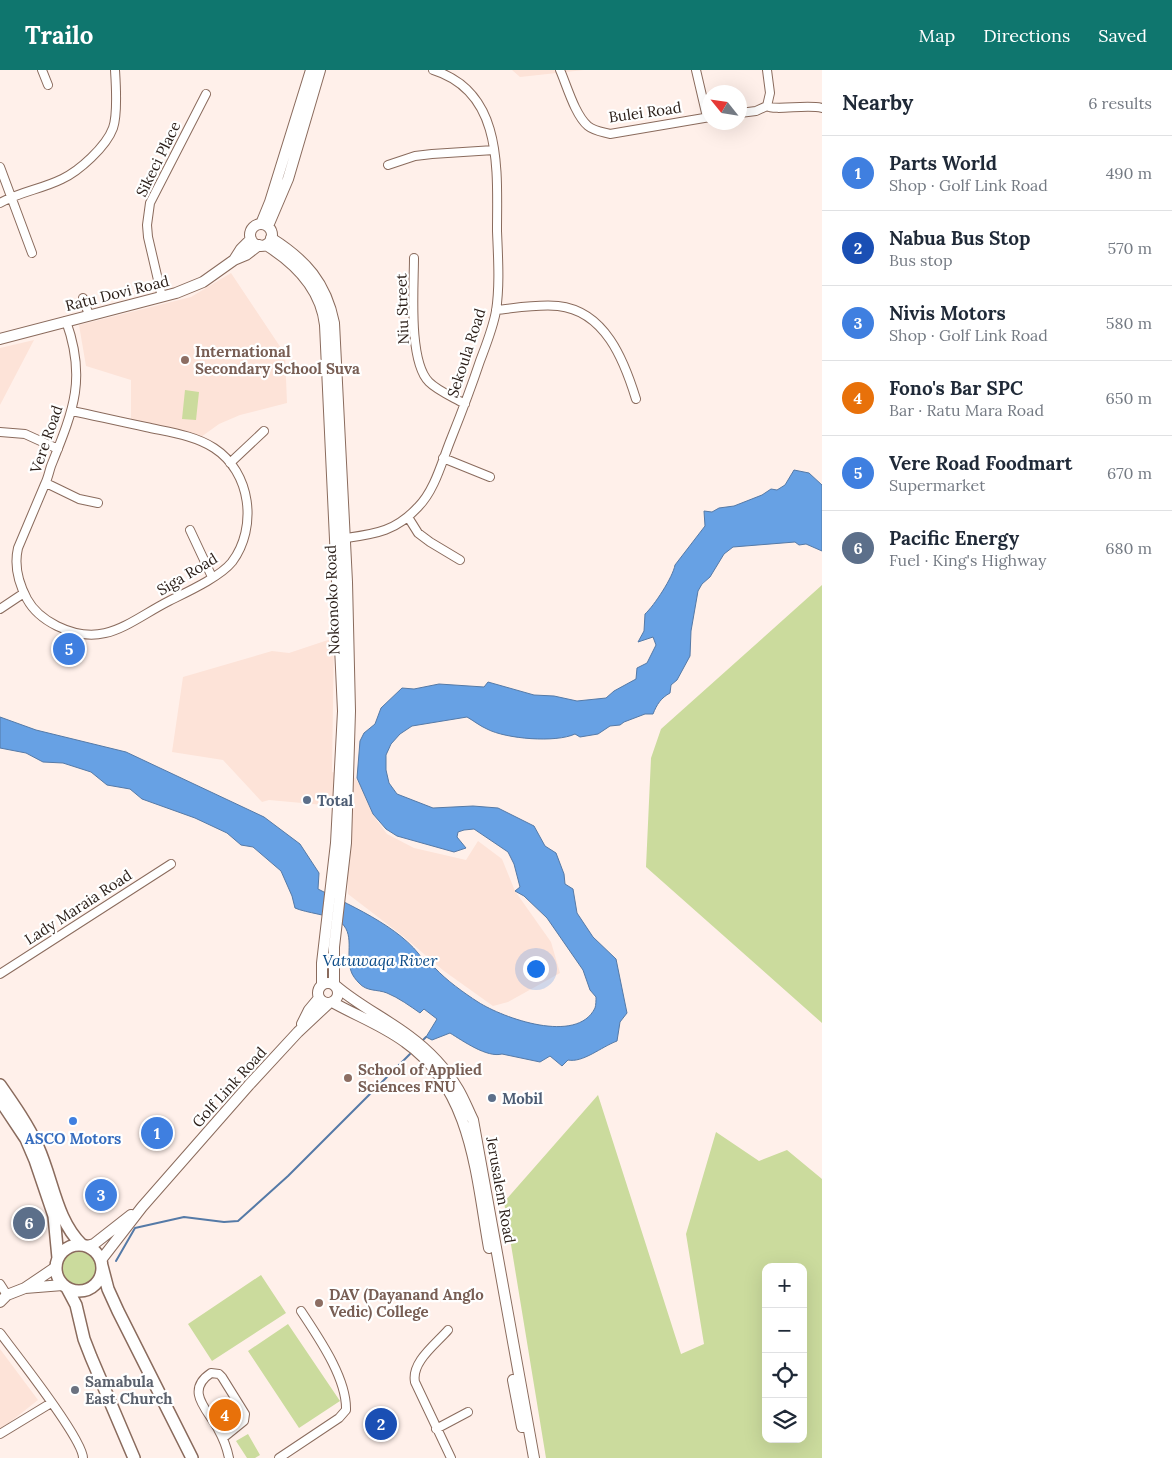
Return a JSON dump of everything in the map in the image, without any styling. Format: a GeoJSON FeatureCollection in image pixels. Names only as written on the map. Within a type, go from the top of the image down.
{"type":"FeatureCollection","features":[{"type":"Feature","properties":{"kind":"highway"},"geometry":{"type":"LineString","coordinates":[[0,1085],[29,1129],[45,1163],[57,1203],[67,1226],[74,1238],[98,1254],[108,1289],[118,1311],[192,1458]]}},
{"type":"Feature","properties":{"kind":"highway"},"geometry":{"type":"LineString","coordinates":[[0,1100],[26,1139],[35,1160],[54,1216],[59,1280],[76,1305],[84,1339],[134,1458]]}},
{"type":"Feature","properties":{"kind":"highway"},"geometry":{"type":"LineString","coordinates":[[57,1262],[68,1248],[84,1246]]}},
{"type":"Feature","properties":{"kind":"highway"},"geometry":{"type":"LineString","coordinates":[[65,1287],[74,1291],[88,1290],[99,1280],[102,1273],[102,1263]]}},
{"type":"Feature","properties":{"kind":"main road"},"geometry":{"type":"LineString","coordinates":[[264,225],[311,70]]}},
{"type":"Feature","properties":{"kind":"main road"},"geometry":{"type":"LineString","coordinates":[[264,225],[288,179],[320,70]]}},
{"type":"Feature","properties":{"kind":"main road"},"geometry":{"type":"LineString","coordinates":[[262,242],[271,232],[264,225]]}},
{"type":"Feature","properties":{"kind":"main road","name":"Ratu Dovi Road"},"geometry":{"type":"LineString","coordinates":[[0,339],[176,294],[203,282],[234,260],[240,249],[262,242],[252,229],[264,225]]}},
{"type":"Feature","properties":{"kind":"main road","name":"Nokonoko Road"},"geometry":{"type":"LineString","coordinates":[[262,242],[294,266],[309,282],[318,298],[324,315],[340,539],[345,739],[336,843],[335,896],[332,925],[335,985]]}},
{"type":"Feature","properties":{"kind":"main road","name":"Nokonoko Road"},"geometry":{"type":"LineString","coordinates":[[322,984],[322,963],[332,925]]}},
{"type":"Feature","properties":{"kind":"main road"},"geometry":{"type":"LineString","coordinates":[[328,982],[335,985],[338,995],[326,1001],[318,992],[322,984],[328,982]]}},
{"type":"Feature","properties":{"kind":"main road","name":"Jerusalem Road"},"geometry":{"type":"LineString","coordinates":[[335,985],[407,1034],[427,1051],[449,1075],[459,1090],[473,1120],[534,1458]]}},
{"type":"Feature","properties":{"kind":"main road","name":"Jerusalem Road"},"geometry":{"type":"LineString","coordinates":[[326,1001],[375,1022],[407,1042],[422,1055],[456,1101],[469,1137],[527,1458]]}},
{"type":"Feature","properties":{"kind":"main road","name":"Golf Link Road"},"geometry":{"type":"LineString","coordinates":[[102,1263],[142,1207],[326,1001]]}},
{"type":"Feature","properties":{"kind":"main road","name":"Golf Link Road"},"geometry":{"type":"LineString","coordinates":[[84,1246],[94,1244],[142,1207]]}},
{"type":"Feature","properties":{"kind":"main road"},"geometry":{"type":"LineString","coordinates":[[3,1298],[25,1288],[57,1262]]}},
{"type":"Feature","properties":{"kind":"main road"},"geometry":{"type":"LineString","coordinates":[[25,1288],[65,1287]]}},
{"type":"Feature","properties":{"kind":"street"},"geometry":{"type":"LineString","coordinates":[[42,70],[48,85]]}},
{"type":"Feature","properties":{"kind":"street"},"geometry":{"type":"LineString","coordinates":[[0,203],[61,180],[80,169],[103,144],[113,128],[116,98],[115,70]]}},
{"type":"Feature","properties":{"kind":"street","name":"Sekoula Road"},"geometry":{"type":"LineString","coordinates":[[340,539],[384,532],[408,517],[425,501],[465,404],[496,310],[497,203],[491,128],[476,98],[466,86],[454,78],[433,70]]}},
{"type":"Feature","properties":{"kind":"street","name":"Bulei Road"},"geometry":{"type":"LineString","coordinates":[[560,70],[578,113],[588,126],[595,130],[610,134],[702,118]]}},
{"type":"Feature","properties":{"kind":"street"},"geometry":{"type":"LineString","coordinates":[[696,70],[702,94]]}},
{"type":"Feature","properties":{"kind":"street"},"geometry":{"type":"LineString","coordinates":[[767,70],[770,93],[767,106]]}},
{"type":"Feature","properties":{"kind":"street","name":"Sikeci Place"},"geometry":{"type":"LineString","coordinates":[[162,297],[148,237],[147,225],[150,203],[206,94]]}},
{"type":"Feature","properties":{"kind":"street"},"geometry":{"type":"LineString","coordinates":[[747,112],[756,111],[767,106],[774,109],[802,106],[822,108]]}},
{"type":"Feature","properties":{"kind":"street"},"geometry":{"type":"LineString","coordinates":[[388,166],[415,156],[494,150]]}},
{"type":"Feature","properties":{"kind":"street"},"geometry":{"type":"LineString","coordinates":[[0,167],[32,254]]}},
{"type":"Feature","properties":{"kind":"street","name":"Niu Street"},"geometry":{"type":"LineString","coordinates":[[414,258],[414,313],[420,369],[429,382],[465,404]]}},
{"type":"Feature","properties":{"kind":"street"},"geometry":{"type":"LineString","coordinates":[[83,298],[89,315]]}},
{"type":"Feature","properties":{"kind":"street"},"geometry":{"type":"LineString","coordinates":[[496,310],[532,306],[559,306],[584,315],[596,322],[605,332],[629,375],[636,399]]}},
{"type":"Feature","properties":{"kind":"street","name":"Vere Road"},"geometry":{"type":"LineString","coordinates":[[17,563],[18,548],[46,483],[72,411],[78,378],[73,339],[66,321]]}},
{"type":"Feature","properties":{"kind":"street","name":"Siga Road"},"geometry":{"type":"LineString","coordinates":[[17,563],[18,575],[24,593],[33,608],[52,624],[76,634],[95,636],[115,630],[221,572],[232,563],[242,544],[248,521],[245,492],[230,462],[215,448],[200,440],[171,432],[72,411]]}},
{"type":"Feature","properties":{"kind":"street"},"geometry":{"type":"LineString","coordinates":[[230,462],[264,431]]}},
{"type":"Feature","properties":{"kind":"street"},"geometry":{"type":"LineString","coordinates":[[0,432],[25,434],[58,449]]}},
{"type":"Feature","properties":{"kind":"street"},"geometry":{"type":"LineString","coordinates":[[443,458],[490,476]]}},
{"type":"Feature","properties":{"kind":"street"},"geometry":{"type":"LineString","coordinates":[[46,483],[73,497],[86,502],[98,503]]}},
{"type":"Feature","properties":{"kind":"street"},"geometry":{"type":"LineString","coordinates":[[408,517],[418,533],[460,560]]}},
{"type":"Feature","properties":{"kind":"street"},"geometry":{"type":"LineString","coordinates":[[190,530],[212,577]]}},
{"type":"Feature","properties":{"kind":"street"},"geometry":{"type":"LineString","coordinates":[[0,609],[24,593]]}},
{"type":"Feature","properties":{"kind":"street","name":"Lady Maraia Road"},"geometry":{"type":"LineString","coordinates":[[0,974],[171,864]]}},
{"type":"Feature","properties":{"kind":"street"},"geometry":{"type":"LineString","coordinates":[[0,1284],[3,1298]]}},
{"type":"Feature","properties":{"kind":"street"},"geometry":{"type":"LineString","coordinates":[[279,1458],[339,1418],[346,1410],[345,1397],[327,1351],[301,1311]]}},
{"type":"Feature","properties":{"kind":"street"},"geometry":{"type":"LineString","coordinates":[[448,1330],[419,1363],[414,1375],[415,1382],[451,1458]]}},
{"type":"Feature","properties":{"kind":"street"},"geometry":{"type":"LineString","coordinates":[[0,1332],[81,1447],[84,1458]]}},
{"type":"Feature","properties":{"kind":"street"},"geometry":{"type":"LineString","coordinates":[[223,1438],[244,1421],[245,1414],[222,1377],[219,1374],[211,1373],[201,1384],[198,1397],[223,1438],[229,1458]]}},
{"type":"Feature","properties":{"kind":"street"},"geometry":{"type":"LineString","coordinates":[[0,1434],[51,1403]]}},
{"type":"Feature","properties":{"kind":"street"},"geometry":{"type":"LineString","coordinates":[[436,1429],[468,1412]]}},
{"type":"Feature","properties":{"kind":"shaded area"},"geometry":{"type":"Polygon","coordinates":[[[512,70],[584,70],[520,77],[512,70]]]}},
{"type":"Feature","properties":{"kind":"shaded area","name":"International Secondary School Suva"},"geometry":{"type":"Polygon","coordinates":[[[231,273],[285,354],[287,403],[240,415],[219,424],[201,437],[131,422],[131,380],[86,366],[79,325],[191,297],[231,273]]]}},
{"type":"Feature","properties":{"kind":"shaded area"},"geometry":{"type":"Polygon","coordinates":[[[34,340],[0,405],[0,348],[34,340]]]}},
{"type":"Feature","properties":{"kind":"shaded area"},"geometry":{"type":"Polygon","coordinates":[[[334,638],[332,772],[355,778],[373,815],[387,834],[414,848],[466,860],[478,841],[502,859],[515,891],[551,942],[560,973],[508,1002],[493,1006],[444,971],[348,894],[346,807],[269,800],[262,802],[223,760],[172,752],[183,677],[272,651],[289,653],[334,638]]]}},
{"type":"Feature","properties":{"kind":"shaded area"},"geometry":{"type":"Polygon","coordinates":[[[0,1349],[38,1400],[0,1430],[0,1349]]]}},
{"type":"Feature","properties":{"kind":"green space"},"geometry":{"type":"Polygon","coordinates":[[[185,390],[199,392],[196,420],[182,419],[185,390]]]}},
{"type":"Feature","properties":{"kind":"green space"},"geometry":{"type":"Polygon","coordinates":[[[822,585],[822,1023],[646,867],[651,758],[661,729],[822,585]]]}},
{"type":"Feature","properties":{"kind":"green space"},"geometry":{"type":"Polygon","coordinates":[[[598,1095],[681,1354],[704,1344],[686,1234],[716,1132],[759,1161],[787,1150],[822,1179],[822,1458],[546,1458],[504,1202],[598,1095]]]}},
{"type":"Feature","properties":{"kind":"green space"},"geometry":{"type":"Polygon","coordinates":[[[79,1252],[86,1253],[92,1257],[96,1263],[96,1277],[92,1283],[86,1287],[79,1288],[72,1287],[66,1283],[62,1277],[61,1270],[62,1263],[66,1257],[72,1253],[79,1252]]]}},
{"type":"Feature","properties":{"kind":"green space"},"geometry":{"type":"Polygon","coordinates":[[[261,1275],[286,1313],[212,1361],[188,1324],[261,1275]]]}},
{"type":"Feature","properties":{"kind":"green space"},"geometry":{"type":"Polygon","coordinates":[[[288,1324],[340,1401],[299,1428],[248,1351],[288,1324]]]}},
{"type":"Feature","properties":{"kind":"green space"},"geometry":{"type":"Polygon","coordinates":[[[248,1434],[260,1455],[255,1458],[247,1458],[236,1441],[248,1434]]]}},
{"type":"Feature","properties":{"kind":"water","name":"Vatuwaqa River"},"geometry":{"type":"Polygon","coordinates":[[[794,470],[809,473],[822,485],[822,551],[806,544],[799,545],[795,542],[733,547],[724,554],[710,577],[702,584],[698,591],[691,631],[690,656],[677,680],[671,685],[670,693],[664,697],[653,714],[645,714],[620,725],[610,726],[598,734],[580,737],[575,734],[567,737],[544,739],[531,739],[495,732],[484,728],[467,717],[412,726],[400,734],[391,744],[386,755],[386,770],[389,783],[397,794],[433,808],[473,806],[498,808],[534,826],[545,846],[556,853],[564,874],[565,884],[573,889],[577,913],[593,937],[616,959],[627,1013],[620,1022],[617,1041],[586,1057],[568,1060],[562,1066],[550,1056],[540,1062],[502,1054],[489,1054],[450,1033],[432,1040],[426,1037],[437,1019],[424,1009],[420,1013],[391,995],[362,986],[351,971],[349,964],[349,938],[344,926],[335,919],[295,908],[281,871],[253,847],[241,845],[227,833],[195,818],[142,799],[130,789],[107,785],[91,772],[63,763],[43,762],[26,753],[0,748],[0,717],[36,730],[126,752],[264,817],[300,844],[319,873],[318,889],[363,912],[394,931],[419,954],[427,967],[435,968],[450,982],[473,998],[489,1008],[521,1021],[557,1027],[573,1025],[586,1019],[595,1008],[596,997],[590,990],[583,970],[547,918],[524,896],[515,891],[520,887],[514,864],[508,852],[474,829],[458,832],[457,837],[466,848],[454,852],[397,836],[386,829],[373,814],[357,778],[360,741],[364,733],[375,724],[381,708],[402,688],[414,689],[439,684],[484,687],[488,682],[534,695],[554,696],[577,701],[606,698],[614,691],[636,679],[637,668],[647,663],[656,645],[653,637],[638,642],[644,631],[645,614],[663,591],[675,565],[705,526],[704,511],[712,512],[719,508],[734,506],[762,495],[771,489],[777,490],[785,485],[794,470]]]}},
{"type":"Feature","properties":{"kind":"waterway"},"geometry":{"type":"LineString","coordinates":[[423,1040],[426,1037]]}},
{"type":"Feature","properties":{"kind":"waterway"},"geometry":{"type":"LineString","coordinates":[[116,1261],[135,1228],[184,1217],[224,1222],[238,1221],[288,1176],[410,1054]]}},
{"type":"Feature","properties":{"kind":"place","name":"International Secondary School Suva"},"geometry":{"type":"Point","coordinates":[185,360]}},
{"type":"Feature","properties":{"kind":"place","name":"Vere Road Foodmart"},"geometry":{"type":"Point","coordinates":[69,649]}},
{"type":"Feature","properties":{"kind":"place","name":"Total"},"geometry":{"type":"Point","coordinates":[307,800]}},
{"type":"Feature","properties":{"kind":"place","name":"School of Applied Sciences FNU"},"geometry":{"type":"Point","coordinates":[348,1078]}},
{"type":"Feature","properties":{"kind":"place","name":"Mobil"},"geometry":{"type":"Point","coordinates":[492,1098]}},
{"type":"Feature","properties":{"kind":"place","name":"ASCO Motors"},"geometry":{"type":"Point","coordinates":[73,1121]}},
{"type":"Feature","properties":{"kind":"place","name":"Parts World"},"geometry":{"type":"Point","coordinates":[157,1133]}},
{"type":"Feature","properties":{"kind":"place","name":"Nivis Motors"},"geometry":{"type":"Point","coordinates":[101,1195]}},
{"type":"Feature","properties":{"kind":"place","name":"Pacific Energy"},"geometry":{"type":"Point","coordinates":[29,1223]}},
{"type":"Feature","properties":{"kind":"place","name":"DAV (Dayanand Anglo Vedic) College"},"geometry":{"type":"Point","coordinates":[319,1303]}},
{"type":"Feature","properties":{"kind":"place","name":"Samabula East Church"},"geometry":{"type":"Point","coordinates":[75,1390]}},
{"type":"Feature","properties":{"kind":"place","name":"Fono's Bar SPC"},"geometry":{"type":"Point","coordinates":[225,1415]}},
{"type":"Feature","properties":{"kind":"place","name":"Nabua Bus Stop"},"geometry":{"type":"Point","coordinates":[381,1424]}}]}
